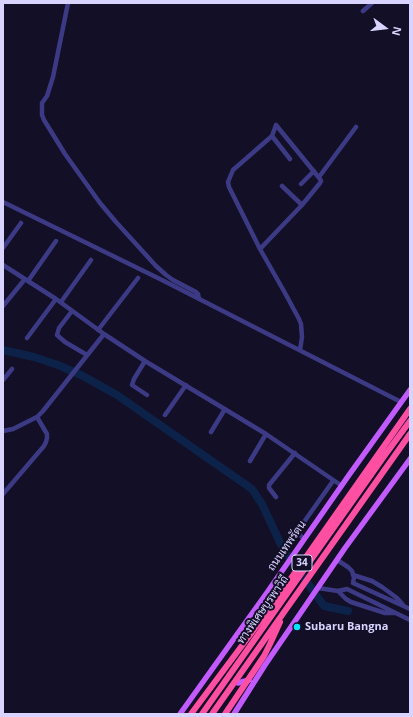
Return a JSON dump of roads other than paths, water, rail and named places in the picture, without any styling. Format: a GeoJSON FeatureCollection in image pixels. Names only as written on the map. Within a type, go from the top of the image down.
{"type":"FeatureCollection","features":[{"type":"Feature","properties":{"kind":"highway","name":"ถนนเทพรัตน"},"geometry":{"type":"LineString","coordinates":[[190,714],[273,604],[410,409]]}},
{"type":"Feature","properties":{"kind":"highway","name":"ทางพิเศษบูรพาวิถี"},"geometry":{"type":"LineString","coordinates":[[202,714],[410,421]]}},
{"type":"Feature","properties":{"kind":"highway","name":"ทางพิเศษบูรพาวิถี"},"geometry":{"type":"LineString","coordinates":[[212,714],[410,434]]}},
{"type":"Feature","properties":{"kind":"highway","name":"34"},"geometry":{"type":"LineString","coordinates":[[216,714],[410,440]]}},
{"type":"Feature","properties":{"kind":"highway"},"geometry":{"type":"LineString","coordinates":[[190,714],[232,655],[256,627],[279,605]]}},
{"type":"Feature","properties":{"kind":"highway"},"geometry":{"type":"LineString","coordinates":[[225,714],[264,656],[286,610]]}},
{"type":"Feature","properties":{"kind":"main road","name":"ถนนเทพรัตน"},"geometry":{"type":"LineString","coordinates":[[180,714],[410,390]]}},
{"type":"Feature","properties":{"kind":"main road","name":"34"},"geometry":{"type":"LineString","coordinates":[[234,714],[337,560],[410,459]]}},
{"type":"Feature","properties":{"kind":"main road"},"geometry":{"type":"LineString","coordinates":[[238,683],[258,677]]}},
{"type":"Feature","properties":{"kind":"street"},"geometry":{"type":"LineString","coordinates":[[68,3],[53,77],[47,96],[42,103],[42,115],[65,154],[100,203],[116,222],[156,266],[166,275],[196,292],[199,299]]}},
{"type":"Feature","properties":{"kind":"street"},"geometry":{"type":"LineString","coordinates":[[363,11],[372,3]]}},
{"type":"Feature","properties":{"kind":"street"},"geometry":{"type":"LineString","coordinates":[[260,249],[302,205],[321,181],[276,125],[272,136],[233,170],[228,182],[229,187],[260,249],[299,319],[302,337],[300,350]]}},
{"type":"Feature","properties":{"kind":"street"},"geometry":{"type":"LineString","coordinates":[[319,177],[356,127]]}},
{"type":"Feature","properties":{"kind":"street"},"geometry":{"type":"LineString","coordinates":[[272,136],[290,159]]}},
{"type":"Feature","properties":{"kind":"street"},"geometry":{"type":"LineString","coordinates":[[301,184],[314,171]]}},
{"type":"Feature","properties":{"kind":"street"},"geometry":{"type":"LineString","coordinates":[[282,186],[302,205]]}},
{"type":"Feature","properties":{"kind":"street"},"geometry":{"type":"LineString","coordinates":[[3,202],[199,299],[401,402]]}},
{"type":"Feature","properties":{"kind":"street"},"geometry":{"type":"LineString","coordinates":[[3,248],[21,223]]}},
{"type":"Feature","properties":{"kind":"street"},"geometry":{"type":"LineString","coordinates":[[3,306],[26,280],[56,241]]}},
{"type":"Feature","properties":{"kind":"street"},"geometry":{"type":"LineString","coordinates":[[61,302],[91,260]]}},
{"type":"Feature","properties":{"kind":"street"},"geometry":{"type":"LineString","coordinates":[[3,265],[61,302],[98,330],[145,361],[266,434],[342,486]]}},
{"type":"Feature","properties":{"kind":"street"},"geometry":{"type":"LineString","coordinates":[[98,330],[138,278]]}},
{"type":"Feature","properties":{"kind":"street"},"geometry":{"type":"LineString","coordinates":[[27,338],[56,299]]}},
{"type":"Feature","properties":{"kind":"street"},"geometry":{"type":"LineString","coordinates":[[72,311],[58,328],[57,335],[65,342],[87,355]]}},
{"type":"Feature","properties":{"kind":"street"},"geometry":{"type":"LineString","coordinates":[[3,431],[21,426],[37,417],[104,334]]}},
{"type":"Feature","properties":{"kind":"street"},"geometry":{"type":"LineString","coordinates":[[145,361],[134,378],[132,384],[147,395]]}},
{"type":"Feature","properties":{"kind":"street"},"geometry":{"type":"LineString","coordinates":[[3,380],[12,368]]}},
{"type":"Feature","properties":{"kind":"street"},"geometry":{"type":"LineString","coordinates":[[166,415],[186,385]]}},
{"type":"Feature","properties":{"kind":"street"},"geometry":{"type":"LineString","coordinates":[[211,432],[225,409]]}},
{"type":"Feature","properties":{"kind":"street"},"geometry":{"type":"LineString","coordinates":[[3,494],[46,442],[47,434],[37,417]]}},
{"type":"Feature","properties":{"kind":"street"},"geometry":{"type":"LineString","coordinates":[[250,461],[266,434]]}},
{"type":"Feature","properties":{"kind":"street"},"geometry":{"type":"LineString","coordinates":[[276,497],[269,488],[269,485],[295,453]]}},
{"type":"Feature","properties":{"kind":"street"},"geometry":{"type":"LineString","coordinates":[[304,539],[298,533],[299,529],[333,481]]}},
{"type":"Feature","properties":{"kind":"street"},"geometry":{"type":"LineString","coordinates":[[3,483],[8,488]]}},
{"type":"Feature","properties":{"kind":"street"},"geometry":{"type":"LineString","coordinates":[[318,588],[338,591],[347,589],[353,583],[354,577],[352,571],[337,560]]}},
{"type":"Feature","properties":{"kind":"street"},"geometry":{"type":"LineString","coordinates":[[353,575],[372,581],[382,587],[398,598],[403,606]]}},
{"type":"Feature","properties":{"kind":"street"},"geometry":{"type":"LineString","coordinates":[[353,583],[410,609]]}},
{"type":"Feature","properties":{"kind":"street"},"geometry":{"type":"LineString","coordinates":[[347,589],[410,620]]}},
{"type":"Feature","properties":{"kind":"street"},"geometry":{"type":"LineString","coordinates":[[338,591],[351,602],[385,613],[396,612]]}},
{"type":"Feature","properties":{"kind":"waterway"},"geometry":{"type":"LineString","coordinates":[[3,350],[34,357],[58,365],[83,376],[117,395],[252,489],[262,504],[283,549],[324,606],[348,611]]}},
{"type":"Feature","properties":{"kind":"place","name":"Subaru Bangna"},"geometry":{"type":"Point","coordinates":[297,627]}}]}
